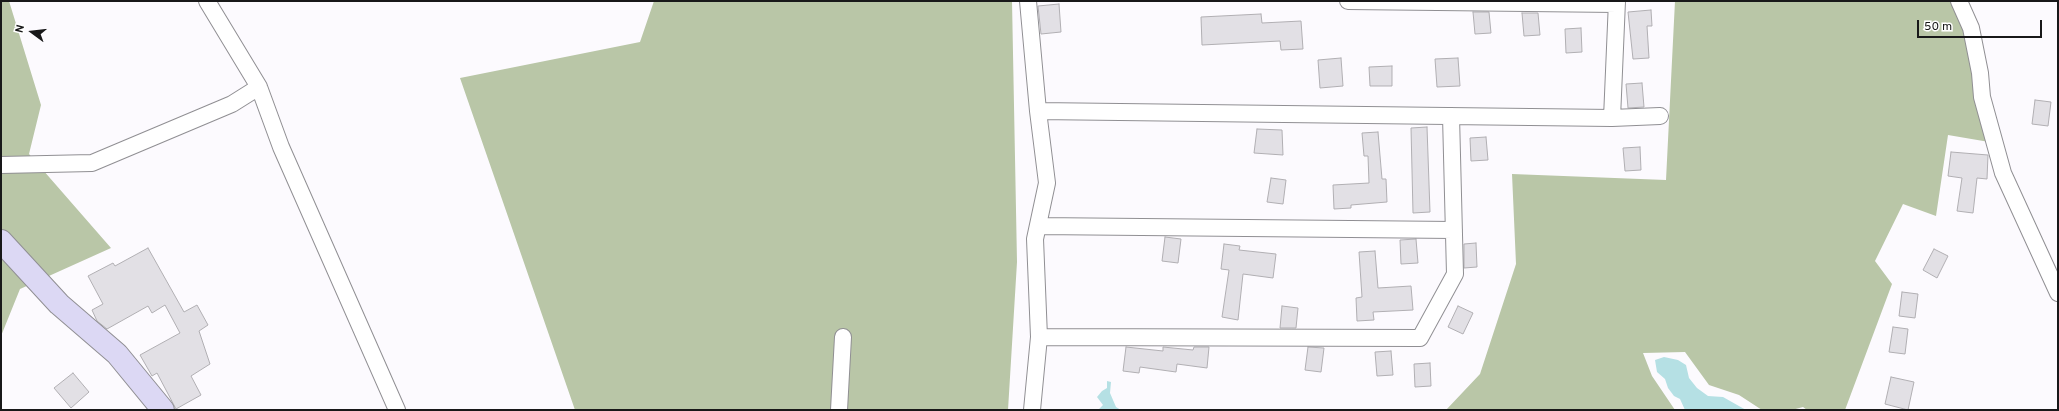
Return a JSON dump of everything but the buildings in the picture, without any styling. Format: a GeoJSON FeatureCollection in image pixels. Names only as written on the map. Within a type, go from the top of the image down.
{"type":"FeatureCollection","features":[{"type":"Feature","properties":{"kind":"street"},"geometry":{"type":"LineString","coordinates":[[207,1],[259,86],[281,148],[397,410]]}},
{"type":"Feature","properties":{"kind":"street"},"geometry":{"type":"LineString","coordinates":[[1028,1],[1038,111],[1047,183],[1035,239],[1039,337],[1032,410]]}},
{"type":"Feature","properties":{"kind":"street"},"geometry":{"type":"LineString","coordinates":[[1348,1],[1617,2],[1612,118]]}},
{"type":"Feature","properties":{"kind":"street"},"geometry":{"type":"LineString","coordinates":[[1959,1],[1971,28],[1980,73],[1982,97],[2003,173],[2058,293]]}},
{"type":"Feature","properties":{"kind":"street"},"geometry":{"type":"LineString","coordinates":[[1,165],[92,163],[232,104],[259,86]]}},
{"type":"Feature","properties":{"kind":"street"},"geometry":{"type":"LineString","coordinates":[[1038,111],[1612,118],[1660,116]]}},
{"type":"Feature","properties":{"kind":"street"},"geometry":{"type":"LineString","coordinates":[[1039,337],[1420,338],[1455,274],[1451,116]]}},
{"type":"Feature","properties":{"kind":"street"},"geometry":{"type":"LineString","coordinates":[[1038,226],[1454,230]]}},
{"type":"Feature","properties":{"kind":"street"},"geometry":{"type":"LineString","coordinates":[[1,241],[59,304],[117,354],[163,410]]}},
{"type":"Feature","properties":{"kind":"street"},"geometry":{"type":"LineString","coordinates":[[839,410],[843,337]]}},
{"type":"Feature","properties":{"kind":"green space"},"geometry":{"type":"Polygon","coordinates":[[[1,1],[9,1],[41,105],[29,154],[111,248],[20,289],[1,336],[1,1]]]}},
{"type":"Feature","properties":{"kind":"green space"},"geometry":{"type":"Polygon","coordinates":[[[654,1],[1012,1],[1017,262],[1008,410],[575,410],[460,78],[640,42],[654,1]]]}},
{"type":"Feature","properties":{"kind":"green space"},"geometry":{"type":"Polygon","coordinates":[[[1675,1],[1955,1],[1967,18],[1995,143],[1948,135],[1936,216],[1903,204],[1875,261],[1892,284],[1845,410],[1807,410],[1803,407],[1792,410],[1762,410],[1739,395],[1709,385],[1685,352],[1643,353],[1652,376],[1675,410],[1446,410],[1480,374],[1516,264],[1512,174],[1666,180],[1675,1]]]}},
{"type":"Feature","properties":{"kind":"water"},"geometry":{"type":"Polygon","coordinates":[[[1664,357],[1678,360],[1686,365],[1689,378],[1697,388],[1708,396],[1723,397],[1746,410],[1685,410],[1680,399],[1674,396],[1668,388],[1665,379],[1657,372],[1655,360],[1664,357]]]}},
{"type":"Feature","properties":{"kind":"water"},"geometry":{"type":"Polygon","coordinates":[[[1107,381],[1111,382],[1110,393],[1116,407],[1121,410],[1098,410],[1103,405],[1097,397],[1107,388],[1107,381]]]}}]}
